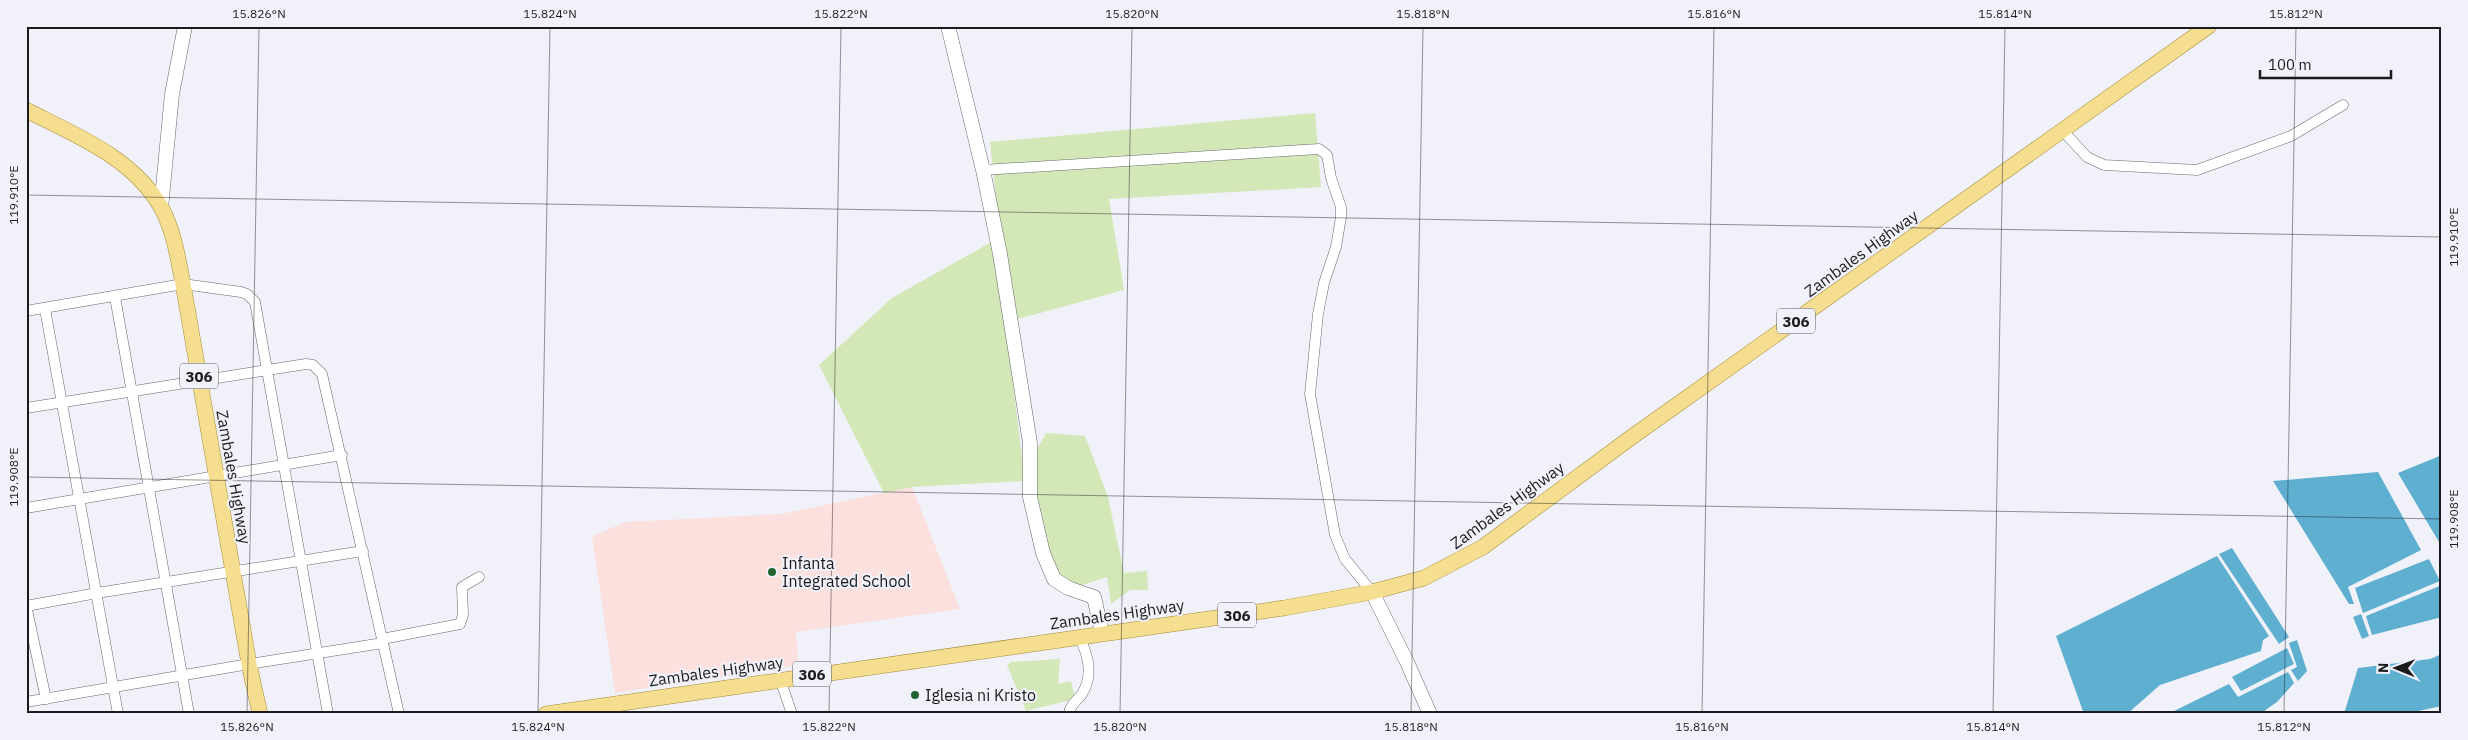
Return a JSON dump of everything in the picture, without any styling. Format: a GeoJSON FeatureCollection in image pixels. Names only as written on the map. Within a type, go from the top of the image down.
{"type":"FeatureCollection","features":[{"type":"Feature","properties":{"kind":"main road","name":"Zambales Highway"},"geometry":{"type":"LineString","coordinates":[[546,714],[1079,636],[1267,611],[1372,592],[1424,578],[1484,547],[1621,444],[2209,26]]}},
{"type":"Feature","properties":{"kind":"main road","name":"Zambales Highway"},"geometry":{"type":"LineString","coordinates":[[26,110],[116,159],[141,181],[161,208],[175,246],[183,284],[248,664],[259,713]]}},
{"type":"Feature","properties":{"kind":"street"},"geometry":{"type":"LineString","coordinates":[[161,208],[172,94],[185,26]]}},
{"type":"Feature","properties":{"kind":"street"},"geometry":{"type":"LineString","coordinates":[[948,26],[983,170],[1000,254],[1030,443],[1030,497],[1043,553],[1054,578],[1068,588],[1094,597],[1102,633]]}},
{"type":"Feature","properties":{"kind":"street"},"geometry":{"type":"LineString","coordinates":[[2063,131],[2087,157],[2104,165],[2192,171],[2222,163],[2291,136],[2343,105]]}},
{"type":"Feature","properties":{"kind":"street"},"geometry":{"type":"LineString","coordinates":[[983,170],[1324,151],[1327,155],[1331,178],[1341,207],[1341,217],[1336,247],[1324,283],[1318,314],[1310,394],[1334,535],[1345,559],[1372,592],[1399,645],[1430,714]]}},
{"type":"Feature","properties":{"kind":"street"},"geometry":{"type":"LineString","coordinates":[[26,312],[183,284],[241,292],[252,298],[257,308],[328,714]]}},
{"type":"Feature","properties":{"kind":"street"},"geometry":{"type":"LineString","coordinates":[[115,297],[189,714]]}},
{"type":"Feature","properties":{"kind":"street"},"geometry":{"type":"LineString","coordinates":[[45,309],[78,498],[98,592],[118,714]]}},
{"type":"Feature","properties":{"kind":"street"},"geometry":{"type":"LineString","coordinates":[[26,408],[306,364],[319,368],[342,455],[399,714]]}},
{"type":"Feature","properties":{"kind":"street"},"geometry":{"type":"LineString","coordinates":[[26,508],[342,455]]}},
{"type":"Feature","properties":{"kind":"street"},"geometry":{"type":"LineString","coordinates":[[46,699],[26,606],[98,592],[363,551]]}},
{"type":"Feature","properties":{"kind":"street"},"geometry":{"type":"LineString","coordinates":[[26,702],[248,664],[319,654],[460,624],[463,615],[462,587],[479,577]]}},
{"type":"Feature","properties":{"kind":"street"},"geometry":{"type":"LineString","coordinates":[[1069,714],[1070,707],[1085,688],[1088,675],[1087,654],[1079,636]]}},
{"type":"Feature","properties":{"kind":"street"},"geometry":{"type":"LineString","coordinates":[[780,679],[792,714]]}},
{"type":"Feature","properties":{"kind":"shaded area","name":"Infanta Integrated School"},"geometry":{"type":"Polygon","coordinates":[[[912,487],[960,609],[796,632],[799,665],[615,693],[592,536],[626,522],[781,514],[912,487]]]}},
{"type":"Feature","properties":{"kind":"green space"},"geometry":{"type":"Polygon","coordinates":[[[1315,113],[1321,187],[1109,199],[1124,290],[1018,319],[997,208],[990,142],[1315,113]]]}},
{"type":"Feature","properties":{"kind":"green space"},"geometry":{"type":"Polygon","coordinates":[[[995,240],[1025,481],[912,487],[884,493],[819,365],[892,298],[995,240]]]}},
{"type":"Feature","properties":{"kind":"green space"},"geometry":{"type":"Polygon","coordinates":[[[1046,433],[1085,436],[1108,497],[1124,573],[1147,571],[1148,590],[1130,590],[1111,604],[1107,577],[1076,587],[1058,574],[1051,562],[1036,494],[1036,451],[1046,433]]]}},
{"type":"Feature","properties":{"kind":"green space"},"geometry":{"type":"Polygon","coordinates":[[[1060,659],[1058,684],[1071,681],[1075,699],[1026,711],[1007,665],[1011,662],[1060,659]]]}},
{"type":"Feature","properties":{"kind":"water"},"geometry":{"type":"Polygon","coordinates":[[[2442,455],[2442,547],[2398,473],[2442,455]]]}},
{"type":"Feature","properties":{"kind":"water"},"geometry":{"type":"Polygon","coordinates":[[[2378,472],[2421,550],[2348,587],[2354,604],[2349,604],[2273,481],[2378,472]]]}},
{"type":"Feature","properties":{"kind":"water"},"geometry":{"type":"Polygon","coordinates":[[[2232,548],[2289,637],[2279,644],[2219,554],[2232,548]]]}},
{"type":"Feature","properties":{"kind":"water"},"geometry":{"type":"Polygon","coordinates":[[[2217,556],[2269,636],[2263,640],[2261,651],[2160,685],[2127,714],[2084,714],[2056,636],[2217,556]]]}},
{"type":"Feature","properties":{"kind":"water"},"geometry":{"type":"Polygon","coordinates":[[[2429,559],[2440,581],[2363,613],[2355,588],[2429,559]]]}},
{"type":"Feature","properties":{"kind":"water"},"geometry":{"type":"Polygon","coordinates":[[[2442,585],[2442,617],[2372,635],[2366,616],[2442,585]]]}},
{"type":"Feature","properties":{"kind":"water"},"geometry":{"type":"Polygon","coordinates":[[[2361,614],[2369,636],[2362,639],[2353,617],[2361,614]]]}},
{"type":"Feature","properties":{"kind":"water"},"geometry":{"type":"Polygon","coordinates":[[[2297,640],[2307,671],[2298,681],[2291,670],[2297,667],[2289,643],[2297,640]]]}},
{"type":"Feature","properties":{"kind":"water"},"geometry":{"type":"Polygon","coordinates":[[[2287,648],[2294,664],[2241,691],[2232,677],[2287,648]]]}},
{"type":"Feature","properties":{"kind":"water"},"geometry":{"type":"Polygon","coordinates":[[[2442,654],[2442,706],[2404,714],[2344,714],[2358,668],[2430,659],[2442,654]]]}},
{"type":"Feature","properties":{"kind":"water"},"geometry":{"type":"Polygon","coordinates":[[[2288,672],[2294,683],[2277,702],[2260,714],[2168,714],[2229,684],[2238,697],[2288,672]]]}},
{"type":"Feature","properties":{"kind":"place","name":"Infanta Integrated School"},"geometry":{"type":"Point","coordinates":[772,572]}},
{"type":"Feature","properties":{"kind":"place","name":"Iglesia ni Kristo"},"geometry":{"type":"Point","coordinates":[915,695]}}]}
